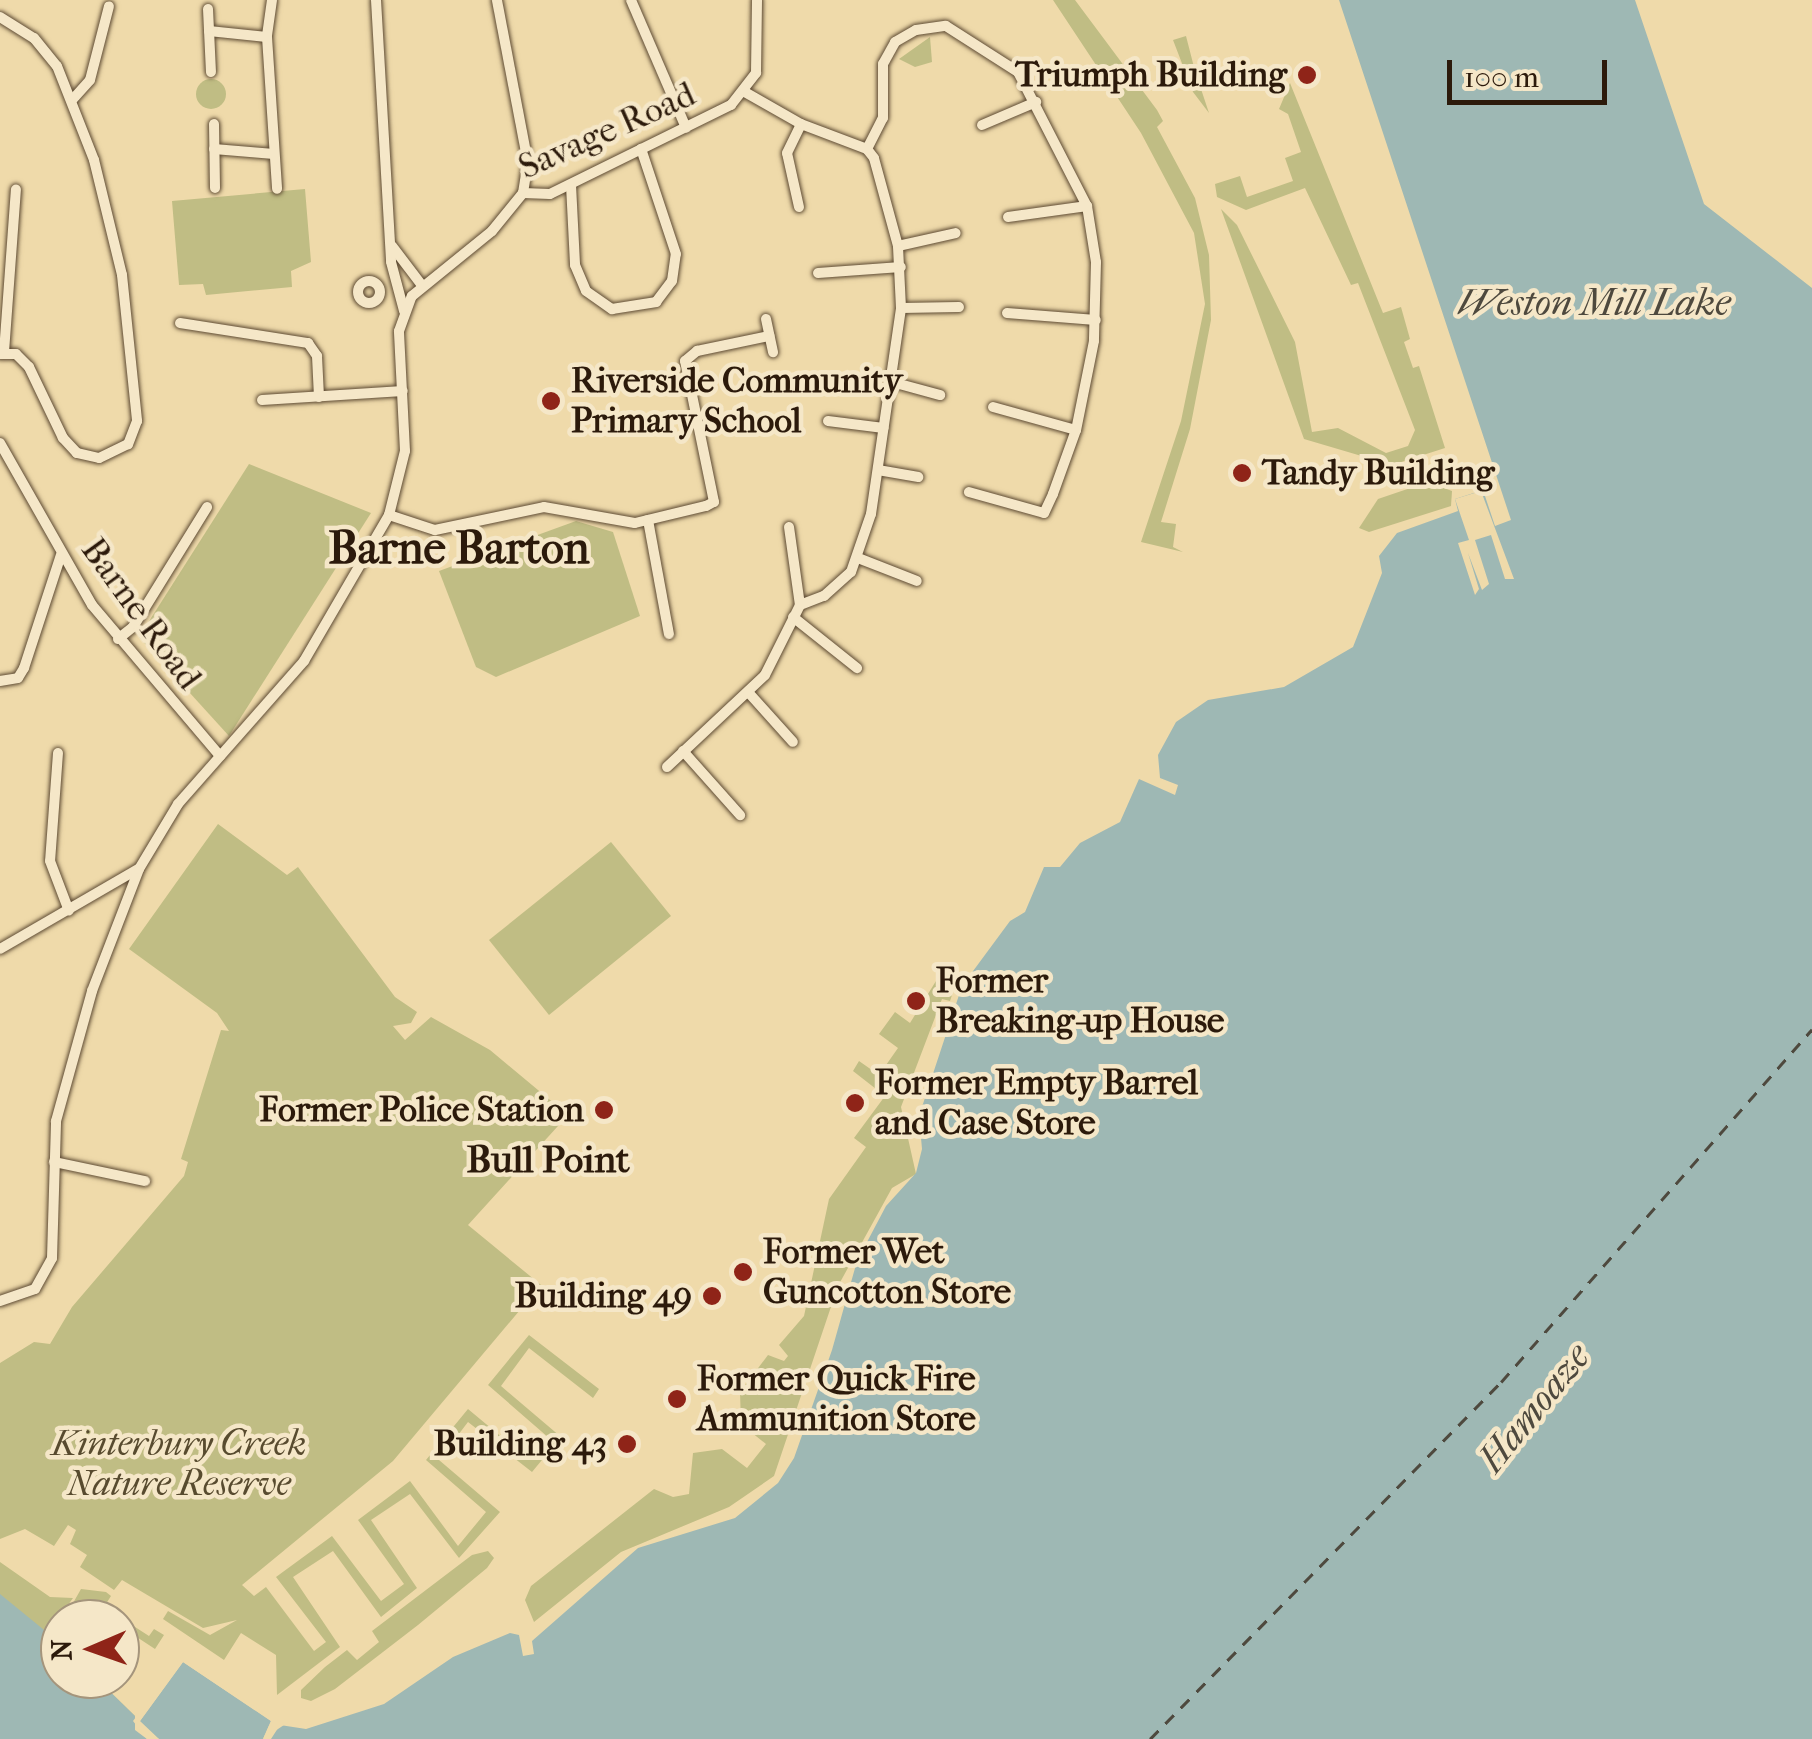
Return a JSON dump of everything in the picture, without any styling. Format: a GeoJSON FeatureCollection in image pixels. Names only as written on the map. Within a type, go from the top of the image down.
{"type":"FeatureCollection","features":[{"type":"Feature","properties":{"kind":"street"},"geometry":{"type":"LineString","coordinates":[[272,0],[267,37],[277,188]]}},
{"type":"Feature","properties":{"kind":"street"},"geometry":{"type":"LineString","coordinates":[[0,1301],[35,1289],[52,1258],[54,1162],[67,1074],[139,868],[178,804],[304,661],[389,515],[405,450],[404,311],[391,262],[376,0]]}},
{"type":"Feature","properties":{"kind":"street"},"geometry":{"type":"LineString","coordinates":[[498,0],[528,163],[523,193]]}},
{"type":"Feature","properties":{"kind":"street"},"geometry":{"type":"LineString","coordinates":[[631,0],[686,128]]}},
{"type":"Feature","properties":{"kind":"street","name":"Savage Road"},"geometry":{"type":"LineString","coordinates":[[420,284],[492,231],[523,193],[539,196],[571,185],[686,128],[745,92],[760,55],[757,0]]}},
{"type":"Feature","properties":{"kind":"street"},"geometry":{"type":"LineString","coordinates":[[73,99],[90,80],[112,22],[109,6]]}},
{"type":"Feature","properties":{"kind":"street"},"geometry":{"type":"LineString","coordinates":[[208,8],[212,72]]}},
{"type":"Feature","properties":{"kind":"street"},"geometry":{"type":"LineString","coordinates":[[0,17],[44,48],[73,99],[122,275],[137,421],[128,444],[99,458],[78,453],[63,438],[30,367],[2,353],[16,189]]}},
{"type":"Feature","properties":{"kind":"street"},"geometry":{"type":"LineString","coordinates":[[667,766],[748,692],[775,660],[800,605],[842,583],[858,558],[878,470],[901,308],[898,246],[867,149],[883,118],[883,64],[901,36],[946,26],[1018,72],[1036,102],[1088,206],[1096,320],[1076,430],[1044,513],[969,492]]}},
{"type":"Feature","properties":{"kind":"street"},"geometry":{"type":"LineString","coordinates":[[209,31],[267,37]]}},
{"type":"Feature","properties":{"kind":"street"},"geometry":{"type":"LineString","coordinates":[[745,92],[801,124],[867,149]]}},
{"type":"Feature","properties":{"kind":"street"},"geometry":{"type":"LineString","coordinates":[[982,125],[1036,102]]}},
{"type":"Feature","properties":{"kind":"street"},"geometry":{"type":"LineString","coordinates":[[214,124],[215,188]]}},
{"type":"Feature","properties":{"kind":"street"},"geometry":{"type":"LineString","coordinates":[[799,207],[788,153],[801,124]]}},
{"type":"Feature","properties":{"kind":"street"},"geometry":{"type":"LineString","coordinates":[[214,149],[274,154]]}},
{"type":"Feature","properties":{"kind":"street"},"geometry":{"type":"LineString","coordinates":[[571,185],[575,266],[586,291],[612,309],[656,302],[672,280],[676,254],[641,149]]}},
{"type":"Feature","properties":{"kind":"street"},"geometry":{"type":"LineString","coordinates":[[1008,218],[1088,206]]}},
{"type":"Feature","properties":{"kind":"street"},"geometry":{"type":"LineString","coordinates":[[898,246],[956,233]]}},
{"type":"Feature","properties":{"kind":"street"},"geometry":{"type":"LineString","coordinates":[[392,246],[420,284],[404,311]]}},
{"type":"Feature","properties":{"kind":"street"},"geometry":{"type":"LineString","coordinates":[[376,284],[391,262]]}},
{"type":"Feature","properties":{"kind":"street"},"geometry":{"type":"LineString","coordinates":[[818,273],[901,267]]}},
{"type":"Feature","properties":{"kind":"street"},"geometry":{"type":"LineString","coordinates":[[901,308],[959,307]]}},
{"type":"Feature","properties":{"kind":"street"},"geometry":{"type":"LineString","coordinates":[[1007,313],[1096,320]]}},
{"type":"Feature","properties":{"kind":"street"},"geometry":{"type":"LineString","coordinates":[[766,319],[773,352]]}},
{"type":"Feature","properties":{"kind":"street"},"geometry":{"type":"LineString","coordinates":[[180,323],[308,343],[317,356],[319,397]]}},
{"type":"Feature","properties":{"kind":"street"},"geometry":{"type":"LineString","coordinates":[[389,515],[435,530],[544,507],[614,522],[648,520],[714,502],[688,356],[769,336]]}},
{"type":"Feature","properties":{"kind":"street"},"geometry":{"type":"LineString","coordinates":[[892,382],[940,395]]}},
{"type":"Feature","properties":{"kind":"street"},"geometry":{"type":"LineString","coordinates":[[262,400],[402,391]]}},
{"type":"Feature","properties":{"kind":"street"},"geometry":{"type":"LineString","coordinates":[[992,407],[1076,430]]}},
{"type":"Feature","properties":{"kind":"street"},"geometry":{"type":"LineString","coordinates":[[828,421],[884,428]]}},
{"type":"Feature","properties":{"kind":"street","name":"Barne Road"},"geometry":{"type":"LineString","coordinates":[[0,443],[62,555],[118,640],[220,756]]}},
{"type":"Feature","properties":{"kind":"street"},"geometry":{"type":"LineString","coordinates":[[878,470],[918,477]]}},
{"type":"Feature","properties":{"kind":"street"},"geometry":{"type":"LineString","coordinates":[[118,640],[133,627],[207,507]]}},
{"type":"Feature","properties":{"kind":"street"},"geometry":{"type":"LineString","coordinates":[[648,520],[669,634]]}},
{"type":"Feature","properties":{"kind":"street"},"geometry":{"type":"LineString","coordinates":[[788,527],[800,605]]}},
{"type":"Feature","properties":{"kind":"street"},"geometry":{"type":"LineString","coordinates":[[0,681],[18,678],[24,668],[62,555]]}},
{"type":"Feature","properties":{"kind":"street"},"geometry":{"type":"LineString","coordinates":[[858,558],[917,580]]}},
{"type":"Feature","properties":{"kind":"street"},"geometry":{"type":"LineString","coordinates":[[665,612],[680,610]]}},
{"type":"Feature","properties":{"kind":"street"},"geometry":{"type":"LineString","coordinates":[[790,622],[857,668]]}},
{"type":"Feature","properties":{"kind":"street"},"geometry":{"type":"LineString","coordinates":[[748,692],[794,742]]}},
{"type":"Feature","properties":{"kind":"street"},"geometry":{"type":"LineString","coordinates":[[683,752],[740,815]]}},
{"type":"Feature","properties":{"kind":"street"},"geometry":{"type":"LineString","coordinates":[[58,753],[50,861],[69,911]]}},
{"type":"Feature","properties":{"kind":"street"},"geometry":{"type":"LineString","coordinates":[[0,949],[139,868]]}},
{"type":"Feature","properties":{"kind":"street"},"geometry":{"type":"LineString","coordinates":[[54,1162],[145,1181]]}},
{"type":"Feature","properties":{"kind":"green space"},"geometry":{"type":"Polygon","coordinates":[[[1053,0],[1075,0],[1157,110],[1163,121],[1157,127],[1195,198],[1209,255],[1211,320],[1190,429],[1161,522],[1176,524],[1173,547],[1183,552],[1141,542],[1181,421],[1205,304],[1194,233],[1141,133],[1053,0]]]}},
{"type":"Feature","properties":{"kind":"green space"},"geometry":{"type":"Polygon","coordinates":[[[1186,36],[1209,113],[1193,92],[1173,40],[1186,36]]]}},
{"type":"Feature","properties":{"kind":"green space"},"geometry":{"type":"Polygon","coordinates":[[[930,37],[932,62],[915,67],[899,59],[930,37]]]}},
{"type":"Feature","properties":{"kind":"green space"},"geometry":{"type":"Polygon","coordinates":[[[211,79],[225,88],[226,94],[217,108],[211,109],[197,100],[196,94],[205,80],[211,79]]]}},
{"type":"Feature","properties":{"kind":"green space"},"geometry":{"type":"Polygon","coordinates":[[[1290,83],[1383,313],[1401,307],[1410,339],[1404,342],[1413,368],[1419,366],[1445,448],[1392,465],[1304,439],[1221,209],[1237,225],[1295,342],[1312,432],[1338,428],[1386,453],[1408,446],[1415,430],[1358,283],[1351,285],[1305,188],[1246,210],[1217,197],[1215,184],[1240,176],[1247,197],[1293,181],[1285,158],[1301,152],[1288,114],[1279,109],[1290,83]]]}},
{"type":"Feature","properties":{"kind":"green space"},"geometry":{"type":"Polygon","coordinates":[[[305,189],[311,262],[291,271],[292,287],[206,295],[203,284],[179,285],[172,201],[305,189]]]}},
{"type":"Feature","properties":{"kind":"green space"},"geometry":{"type":"Polygon","coordinates":[[[249,464],[371,513],[229,736],[139,637],[249,464]]]}},
{"type":"Feature","properties":{"kind":"green space"},"geometry":{"type":"Polygon","coordinates":[[[1428,482],[1452,491],[1451,506],[1369,532],[1359,528],[1378,499],[1428,482]]]}},
{"type":"Feature","properties":{"kind":"green space"},"geometry":{"type":"Polygon","coordinates":[[[576,521],[613,532],[640,616],[496,677],[476,667],[439,571],[576,521]]]}},
{"type":"Feature","properties":{"kind":"green space","name":"Kinterbury Creek Nature Reserve"},"geometry":{"type":"Polygon","coordinates":[[[218,824],[287,875],[298,867],[395,997],[417,1012],[411,1023],[393,1026],[405,1040],[431,1017],[490,1050],[568,1115],[468,1225],[541,1285],[393,1461],[242,1585],[254,1596],[266,1587],[314,1651],[326,1642],[276,1577],[332,1536],[381,1601],[404,1584],[358,1520],[410,1481],[458,1546],[486,1512],[426,1460],[468,1409],[529,1460],[549,1438],[488,1385],[529,1335],[599,1389],[593,1398],[529,1348],[501,1386],[561,1437],[532,1472],[468,1422],[439,1460],[500,1512],[459,1558],[410,1494],[371,1520],[417,1588],[381,1617],[333,1551],[293,1577],[340,1647],[277,1695],[276,1655],[241,1633],[224,1660],[163,1619],[168,1611],[210,1635],[237,1620],[203,1628],[122,1580],[114,1590],[80,1567],[87,1555],[70,1544],[76,1530],[68,1525],[54,1546],[25,1529],[0,1539],[0,1363],[34,1342],[50,1344],[72,1307],[184,1176],[188,1162],[181,1159],[221,1030],[229,1031],[217,1013],[129,949],[218,824]]]}},
{"type":"Feature","properties":{"kind":"green space"},"geometry":{"type":"Polygon","coordinates":[[[611,842],[671,916],[549,1015],[489,940],[611,842]]]}},
{"type":"Feature","properties":{"kind":"green space"},"geometry":{"type":"Polygon","coordinates":[[[936,981],[956,983],[950,1001],[942,999],[901,1107],[916,1174],[892,1188],[838,1286],[774,1476],[729,1507],[621,1552],[534,1622],[525,1600],[531,1586],[654,1489],[673,1497],[689,1494],[693,1453],[722,1449],[747,1468],[766,1444],[741,1424],[740,1392],[768,1355],[784,1361],[788,1356],[779,1345],[804,1316],[829,1199],[866,1147],[854,1138],[885,1096],[853,1071],[859,1061],[879,1075],[898,1048],[879,1034],[895,1012],[910,1023],[936,981]]]}},
{"type":"Feature","properties":{"kind":"green space"},"geometry":{"type":"Polygon","coordinates":[[[488,1551],[494,1558],[487,1568],[418,1625],[335,1689],[311,1701],[301,1698],[301,1690],[325,1667],[347,1650],[357,1660],[379,1642],[372,1631],[472,1555],[488,1551]]]}},
{"type":"Feature","properties":{"kind":"green space"},"geometry":{"type":"Polygon","coordinates":[[[0,1562],[50,1597],[73,1598],[40,1599],[40,1668],[0,1645],[0,1562]]]}},
{"type":"Feature","properties":{"kind":"green space"},"geometry":{"type":"Polygon","coordinates":[[[81,1589],[111,1596],[109,1599],[75,1599],[81,1589]]]}},
{"type":"Feature","properties":{"kind":"green space"},"geometry":{"type":"Polygon","coordinates":[[[154,1629],[164,1635],[155,1649],[140,1639],[140,1630],[149,1636],[154,1629]]]}},
{"type":"Feature","properties":{"kind":"green space"},"geometry":{"type":"Polygon","coordinates":[[[94,1699],[118,1699],[135,1716],[133,1721],[94,1699]]]}},
{"type":"Feature","properties":{"kind":"water"},"geometry":{"type":"Polygon","coordinates":[[[1339,0],[1635,0],[1704,204],[1812,288],[1812,1739],[271,1739],[280,1725],[306,1729],[384,1704],[453,1657],[510,1633],[519,1635],[523,1656],[534,1654],[532,1641],[638,1548],[735,1518],[778,1483],[794,1458],[832,1350],[857,1261],[886,1206],[916,1173],[922,1149],[919,1116],[962,986],[1010,921],[1025,912],[1044,867],[1060,867],[1080,843],[1120,822],[1139,779],[1175,795],[1178,785],[1160,778],[1158,755],[1176,722],[1208,700],[1284,687],[1353,647],[1382,573],[1379,556],[1397,533],[1458,511],[1455,499],[1483,490],[1495,526],[1511,520],[1339,0]]]}},
{"type":"Feature","properties":{"kind":"water"},"geometry":{"type":"Polygon","coordinates":[[[0,1594],[40,1627],[40,1699],[118,1699],[135,1716],[135,1730],[147,1739],[0,1739],[0,1594]]]}},
{"type":"Feature","properties":{"kind":"water"},"geometry":{"type":"Polygon","coordinates":[[[183,1662],[271,1721],[263,1739],[159,1739],[141,1728],[140,1721],[183,1662]]]}},
{"type":"Feature","properties":{"kind":"pier"},"geometry":{"type":"Polygon","coordinates":[[[1481,491],[1514,579],[1505,579],[1491,535],[1475,540],[1489,584],[1482,590],[1468,553],[1479,589],[1475,595],[1458,543],[1469,540],[1455,499],[1481,491]]]}},
{"type":"Feature","properties":{"kind":"pier"},"geometry":{"type":"Polygon","coordinates":[[[181,1657],[276,1721],[290,1721],[263,1739],[271,1721],[183,1662],[140,1721],[159,1739],[147,1739],[133,1721],[181,1657]]]}},
{"type":"Feature","properties":{"kind":"ferry route"},"geometry":{"type":"LineString","coordinates":[[1150,1739],[1501,1382],[1812,1029]]}},
{"type":"Feature","properties":{"kind":"place","name":"Triumph Building"},"geometry":{"type":"Point","coordinates":[1307,75]}},
{"type":"Feature","properties":{"kind":"place","name":"Riverside Community Primary School"},"geometry":{"type":"Point","coordinates":[551,401]}},
{"type":"Feature","properties":{"kind":"place","name":"Tandy Building"},"geometry":{"type":"Point","coordinates":[1242,473]}},
{"type":"Feature","properties":{"kind":"place","name":"Former Breaking-up House"},"geometry":{"type":"Point","coordinates":[916,1001]}},
{"type":"Feature","properties":{"kind":"place","name":"Former Empty Barrel and Case Store"},"geometry":{"type":"Point","coordinates":[855,1103]}},
{"type":"Feature","properties":{"kind":"place","name":"Former Police Station"},"geometry":{"type":"Point","coordinates":[604,1110]}},
{"type":"Feature","properties":{"kind":"place","name":"Former Wet Guncotton Store"},"geometry":{"type":"Point","coordinates":[743,1272]}},
{"type":"Feature","properties":{"kind":"place","name":"Building 49"},"geometry":{"type":"Point","coordinates":[712,1296]}},
{"type":"Feature","properties":{"kind":"place","name":"Former Quick Fire Ammunition Store"},"geometry":{"type":"Point","coordinates":[677,1399]}},
{"type":"Feature","properties":{"kind":"place","name":"Building 43"},"geometry":{"type":"Point","coordinates":[627,1444]}},
{"type":"Feature","properties":{"kind":"district","name":"Barne Barton"},"geometry":{"type":"Point","coordinates":[459,549]}},
{"type":"Feature","properties":{"kind":"district","name":"Bull Point"},"geometry":{"type":"Point","coordinates":[548,1160]}},
{"type":"Feature","properties":{"kind":"water label","name":"Weston Mill Lake"},"geometry":{"type":"Point","coordinates":[1594,303]}},
{"type":"Feature","properties":{"kind":"water label","name":"Hamoaze"},"geometry":{"type":"Point","coordinates":[1534,1408]}}]}
